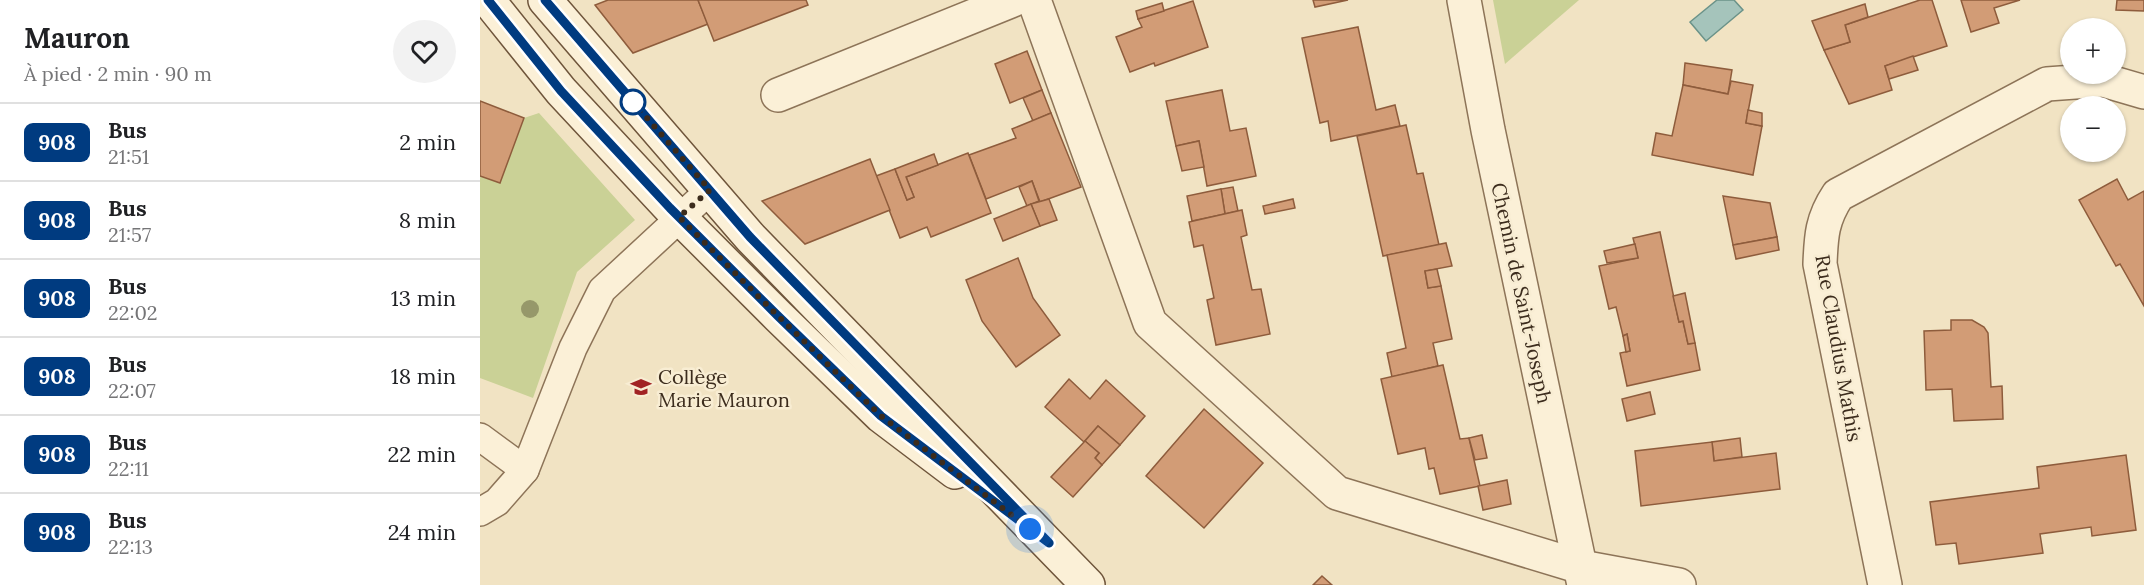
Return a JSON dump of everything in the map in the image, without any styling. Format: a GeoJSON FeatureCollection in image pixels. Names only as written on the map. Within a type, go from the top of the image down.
{"type":"FeatureCollection","features":[{"type":"Feature","properties":{"kind":"street"},"geometry":{"type":"LineString","coordinates":[[488,0],[561,91],[679,217],[881,416],[1049,543]]}},
{"type":"Feature","properties":{"kind":"street"},"geometry":{"type":"LineString","coordinates":[[545,0],[750,237],[1088,585]]}},
{"type":"Feature","properties":{"kind":"street"},"geometry":{"type":"LineString","coordinates":[[778,95],[1013,0]]}},
{"type":"Feature","properties":{"kind":"street"},"geometry":{"type":"LineString","coordinates":[[1034,0],[1116,222],[1150,323],[1337,493],[1583,576],[1679,585]]}},
{"type":"Feature","properties":{"kind":"street","name":"Chemin de Saint-Joseph"},"geometry":{"type":"LineString","coordinates":[[1464,0],[1488,130],[1583,576]]}},
{"type":"Feature","properties":{"kind":"street","name":"Rue Claudius Mathis"},"geometry":{"type":"LineString","coordinates":[[1885,585],[1820,264],[1820,239],[1827,211],[1838,195],[2047,84],[2103,80],[2144,92]]}},
{"type":"Feature","properties":{"kind":"lane"},"geometry":{"type":"LineString","coordinates":[[480,512],[497,502],[525,470],[573,348],[602,290],[710,190]]}},
{"type":"Feature","properties":{"kind":"lane"},"geometry":{"type":"LineString","coordinates":[[480,436],[525,470]]}},
{"type":"Feature","properties":{"kind":"green space"},"geometry":{"type":"Polygon","coordinates":[[[1493,0],[1579,0],[1505,64],[1493,0]]]}},
{"type":"Feature","properties":{"kind":"green space"},"geometry":{"type":"Polygon","coordinates":[[[539,113],[635,220],[577,272],[533,398],[480,378],[480,176],[500,183],[524,118],[539,113]]]}},
{"type":"Feature","properties":{"kind":"water"},"geometry":{"type":"Polygon","coordinates":[[[1717,0],[1734,0],[1743,10],[1706,41],[1690,22],[1717,0]]]}},
{"type":"Feature","properties":{"kind":"building"},"geometry":{"type":"Polygon","coordinates":[[[608,0],[698,0],[708,24],[633,53],[595,5],[608,0]]]}},
{"type":"Feature","properties":{"kind":"building"},"geometry":{"type":"Polygon","coordinates":[[[698,0],[806,0],[808,5],[714,41],[698,0]]]}},
{"type":"Feature","properties":{"kind":"building"},"geometry":{"type":"Polygon","coordinates":[[[1313,0],[1348,0],[1315,7],[1313,0]]]}},
{"type":"Feature","properties":{"kind":"building"},"geometry":{"type":"Polygon","coordinates":[[[1920,0],[1932,0],[1947,46],[1885,66],[1892,90],[1849,104],[1824,50],[1850,42],[1845,25],[1920,0]]]}},
{"type":"Feature","properties":{"kind":"building"},"geometry":{"type":"Polygon","coordinates":[[[1961,0],[2020,0],[1994,8],[1999,23],[1971,32],[1961,0]]]}},
{"type":"Feature","properties":{"kind":"building"},"geometry":{"type":"Polygon","coordinates":[[[2117,0],[2144,0],[2144,11],[2116,10],[2117,0]]]}},
{"type":"Feature","properties":{"kind":"building"},"geometry":{"type":"Polygon","coordinates":[[[1193,1],[1208,47],[1155,66],[1154,63],[1130,72],[1116,37],[1142,27],[1138,19],[1193,1]]]}},
{"type":"Feature","properties":{"kind":"building"},"geometry":{"type":"Polygon","coordinates":[[[1162,3],[1164,11],[1138,19],[1136,11],[1162,3]]]}},
{"type":"Feature","properties":{"kind":"building"},"geometry":{"type":"Polygon","coordinates":[[[1865,4],[1868,17],[1845,25],[1850,42],[1824,50],[1812,21],[1865,4]]]}},
{"type":"Feature","properties":{"kind":"building"},"geometry":{"type":"Polygon","coordinates":[[[1358,27],[1376,110],[1395,105],[1400,126],[1331,141],[1328,121],[1320,123],[1302,38],[1358,27]]]}},
{"type":"Feature","properties":{"kind":"building"},"geometry":{"type":"Polygon","coordinates":[[[1027,51],[1042,90],[1010,103],[995,64],[1027,51]]]}},
{"type":"Feature","properties":{"kind":"building"},"geometry":{"type":"Polygon","coordinates":[[[1913,56],[1918,70],[1889,79],[1885,66],[1913,56]]]}},
{"type":"Feature","properties":{"kind":"building"},"geometry":{"type":"Polygon","coordinates":[[[1685,63],[1732,70],[1728,94],[1683,85],[1685,63]]]}},
{"type":"Feature","properties":{"kind":"building"},"geometry":{"type":"Polygon","coordinates":[[[1731,81],[1753,85],[1746,123],[1762,126],[1753,175],[1652,155],[1656,133],[1672,136],[1683,85],[1728,94],[1731,81]]]}},
{"type":"Feature","properties":{"kind":"building"},"geometry":{"type":"Polygon","coordinates":[[[1042,90],[1051,113],[1033,121],[1023,98],[1042,90]]]}},
{"type":"Feature","properties":{"kind":"building"},"geometry":{"type":"Polygon","coordinates":[[[1222,90],[1230,131],[1246,128],[1256,176],[1207,186],[1199,141],[1176,146],[1166,101],[1222,90]]]}},
{"type":"Feature","properties":{"kind":"building"},"geometry":{"type":"Polygon","coordinates":[[[480,101],[524,118],[500,183],[480,176],[480,101]]]}},
{"type":"Feature","properties":{"kind":"building"},"geometry":{"type":"Polygon","coordinates":[[[1748,110],[1762,113],[1762,126],[1746,123],[1748,110]]]}},
{"type":"Feature","properties":{"kind":"building"},"geometry":{"type":"Polygon","coordinates":[[[1051,113],[1081,187],[1040,202],[1032,181],[986,199],[969,155],[1016,138],[1012,129],[1051,113]]]}},
{"type":"Feature","properties":{"kind":"building"},"geometry":{"type":"Polygon","coordinates":[[[1406,125],[1417,174],[1423,173],[1439,245],[1383,256],[1357,136],[1406,125]]]}},
{"type":"Feature","properties":{"kind":"building"},"geometry":{"type":"Polygon","coordinates":[[[1199,141],[1204,167],[1182,171],[1176,146],[1199,141]]]}},
{"type":"Feature","properties":{"kind":"building"},"geometry":{"type":"Polygon","coordinates":[[[968,153],[991,213],[931,237],[927,227],[900,238],[876,176],[895,169],[907,200],[914,197],[906,177],[968,153]]]}},
{"type":"Feature","properties":{"kind":"building"},"geometry":{"type":"Polygon","coordinates":[[[934,154],[938,165],[906,177],[914,197],[907,200],[895,169],[934,154]]]}},
{"type":"Feature","properties":{"kind":"building"},"geometry":{"type":"Polygon","coordinates":[[[870,159],[890,210],[805,244],[762,201],[870,159]]]}},
{"type":"Feature","properties":{"kind":"building"},"geometry":{"type":"Polygon","coordinates":[[[2117,179],[2128,200],[2144,191],[2144,306],[2120,264],[2116,266],[2079,200],[2117,179]]]}},
{"type":"Feature","properties":{"kind":"building"},"geometry":{"type":"Polygon","coordinates":[[[1032,181],[1039,201],[1027,206],[1019,187],[1032,181]]]}},
{"type":"Feature","properties":{"kind":"building"},"geometry":{"type":"Polygon","coordinates":[[[1233,187],[1238,211],[1225,214],[1221,189],[1233,187]]]}},
{"type":"Feature","properties":{"kind":"building"},"geometry":{"type":"Polygon","coordinates":[[[1221,189],[1225,214],[1192,221],[1187,196],[1221,189]]]}},
{"type":"Feature","properties":{"kind":"building"},"geometry":{"type":"Polygon","coordinates":[[[1723,196],[1770,203],[1777,237],[1733,245],[1723,196]]]}},
{"type":"Feature","properties":{"kind":"building"},"geometry":{"type":"Polygon","coordinates":[[[1049,199],[1057,220],[1040,226],[1031,204],[1049,199]]]}},
{"type":"Feature","properties":{"kind":"building"},"geometry":{"type":"Polygon","coordinates":[[[1293,199],[1295,208],[1265,214],[1263,206],[1293,199]]]}},
{"type":"Feature","properties":{"kind":"building"},"geometry":{"type":"Polygon","coordinates":[[[1031,204],[1040,226],[1003,241],[994,219],[1031,204]]]}},
{"type":"Feature","properties":{"kind":"building"},"geometry":{"type":"Polygon","coordinates":[[[1242,210],[1247,235],[1241,237],[1252,290],[1261,289],[1270,334],[1216,345],[1207,300],[1214,298],[1203,245],[1194,247],[1189,222],[1242,210]]]}},
{"type":"Feature","properties":{"kind":"building"},"geometry":{"type":"Polygon","coordinates":[[[1660,232],[1679,322],[1683,321],[1688,344],[1695,343],[1700,370],[1627,386],[1620,353],[1630,351],[1627,334],[1623,336],[1616,307],[1609,309],[1599,266],[1638,258],[1633,238],[1660,232]]]}},
{"type":"Feature","properties":{"kind":"building"},"geometry":{"type":"Polygon","coordinates":[[[1777,237],[1779,250],[1736,259],[1733,245],[1777,237]]]}},
{"type":"Feature","properties":{"kind":"building"},"geometry":{"type":"Polygon","coordinates":[[[1446,243],[1452,266],[1425,271],[1428,288],[1441,286],[1452,339],[1433,343],[1438,366],[1392,377],[1387,353],[1406,348],[1387,255],[1446,243]]]}},
{"type":"Feature","properties":{"kind":"building"},"geometry":{"type":"Polygon","coordinates":[[[1635,244],[1638,258],[1607,263],[1604,251],[1635,244]]]}},
{"type":"Feature","properties":{"kind":"building"},"geometry":{"type":"Polygon","coordinates":[[[1018,258],[1033,298],[1060,335],[1016,367],[982,321],[966,280],[1018,258]]]}},
{"type":"Feature","properties":{"kind":"building"},"geometry":{"type":"Polygon","coordinates":[[[1437,269],[1441,286],[1428,288],[1425,271],[1437,269]]]}},
{"type":"Feature","properties":{"kind":"building"},"geometry":{"type":"Polygon","coordinates":[[[1685,293],[1695,343],[1688,344],[1683,321],[1679,322],[1673,296],[1685,293]]]}},
{"type":"Feature","properties":{"kind":"building"},"geometry":{"type":"Polygon","coordinates":[[[1951,320],[1972,320],[1984,327],[1988,333],[1991,387],[2002,386],[2003,419],[1954,421],[1952,389],[1926,390],[1924,331],[1951,330],[1951,320]]]}},
{"type":"Feature","properties":{"kind":"building"},"geometry":{"type":"Polygon","coordinates":[[[1627,334],[1630,351],[1626,352],[1623,336],[1627,334]]]}},
{"type":"Feature","properties":{"kind":"building"},"geometry":{"type":"Polygon","coordinates":[[[1443,365],[1460,439],[1469,438],[1480,486],[1440,494],[1434,468],[1429,469],[1425,448],[1398,454],[1381,379],[1443,365]]]}},
{"type":"Feature","properties":{"kind":"building"},"geometry":{"type":"Polygon","coordinates":[[[1069,379],[1090,399],[1106,380],[1145,416],[1120,445],[1098,426],[1084,442],[1045,407],[1069,379]]]}},
{"type":"Feature","properties":{"kind":"building"},"geometry":{"type":"Polygon","coordinates":[[[1650,392],[1655,414],[1627,421],[1622,399],[1650,392]]]}},
{"type":"Feature","properties":{"kind":"building"},"geometry":{"type":"Polygon","coordinates":[[[1204,409],[1263,463],[1204,528],[1146,476],[1204,409]]]}},
{"type":"Feature","properties":{"kind":"building"},"geometry":{"type":"Polygon","coordinates":[[[1098,426],[1120,445],[1102,465],[1095,458],[1099,453],[1085,441],[1098,426]]]}},
{"type":"Feature","properties":{"kind":"building"},"geometry":{"type":"Polygon","coordinates":[[[1482,435],[1487,458],[1475,460],[1469,438],[1482,435]]]}},
{"type":"Feature","properties":{"kind":"building"},"geometry":{"type":"Polygon","coordinates":[[[1740,438],[1742,457],[1714,461],[1712,442],[1740,438]]]}},
{"type":"Feature","properties":{"kind":"building"},"geometry":{"type":"Polygon","coordinates":[[[1085,441],[1099,453],[1095,458],[1102,465],[1073,497],[1051,477],[1085,441]]]}},
{"type":"Feature","properties":{"kind":"building"},"geometry":{"type":"Polygon","coordinates":[[[1712,442],[1714,461],[1776,453],[1780,489],[1641,506],[1635,451],[1712,442]]]}},
{"type":"Feature","properties":{"kind":"building"},"geometry":{"type":"Polygon","coordinates":[[[2126,455],[2136,530],[2092,536],[2091,527],[2040,534],[2043,553],[1959,564],[1956,543],[1936,545],[1930,502],[2039,488],[2037,467],[2126,455]]]}},
{"type":"Feature","properties":{"kind":"building"},"geometry":{"type":"Polygon","coordinates":[[[1507,480],[1511,504],[1483,510],[1478,486],[1507,480]]]}},
{"type":"Feature","properties":{"kind":"building"},"geometry":{"type":"Polygon","coordinates":[[[1322,576],[1332,585],[1313,585],[1322,576]]]}},
{"type":"Feature","properties":{"kind":"bus line","name":"908"},"geometry":{"type":"LineString","coordinates":[[488,0],[561,91],[670,208],[881,416],[1049,543],[750,237],[545,0]]}},
{"type":"Feature","properties":{"kind":"place","name":"Collège Marie Mauron"},"geometry":{"type":"Point","coordinates":[641,387]}},
{"type":"Feature","properties":{"kind":"route"},"geometry":{"type":"LineString","coordinates":[[633,102],[710,190],[679,217],[881,416],[1030,529]]}}]}
